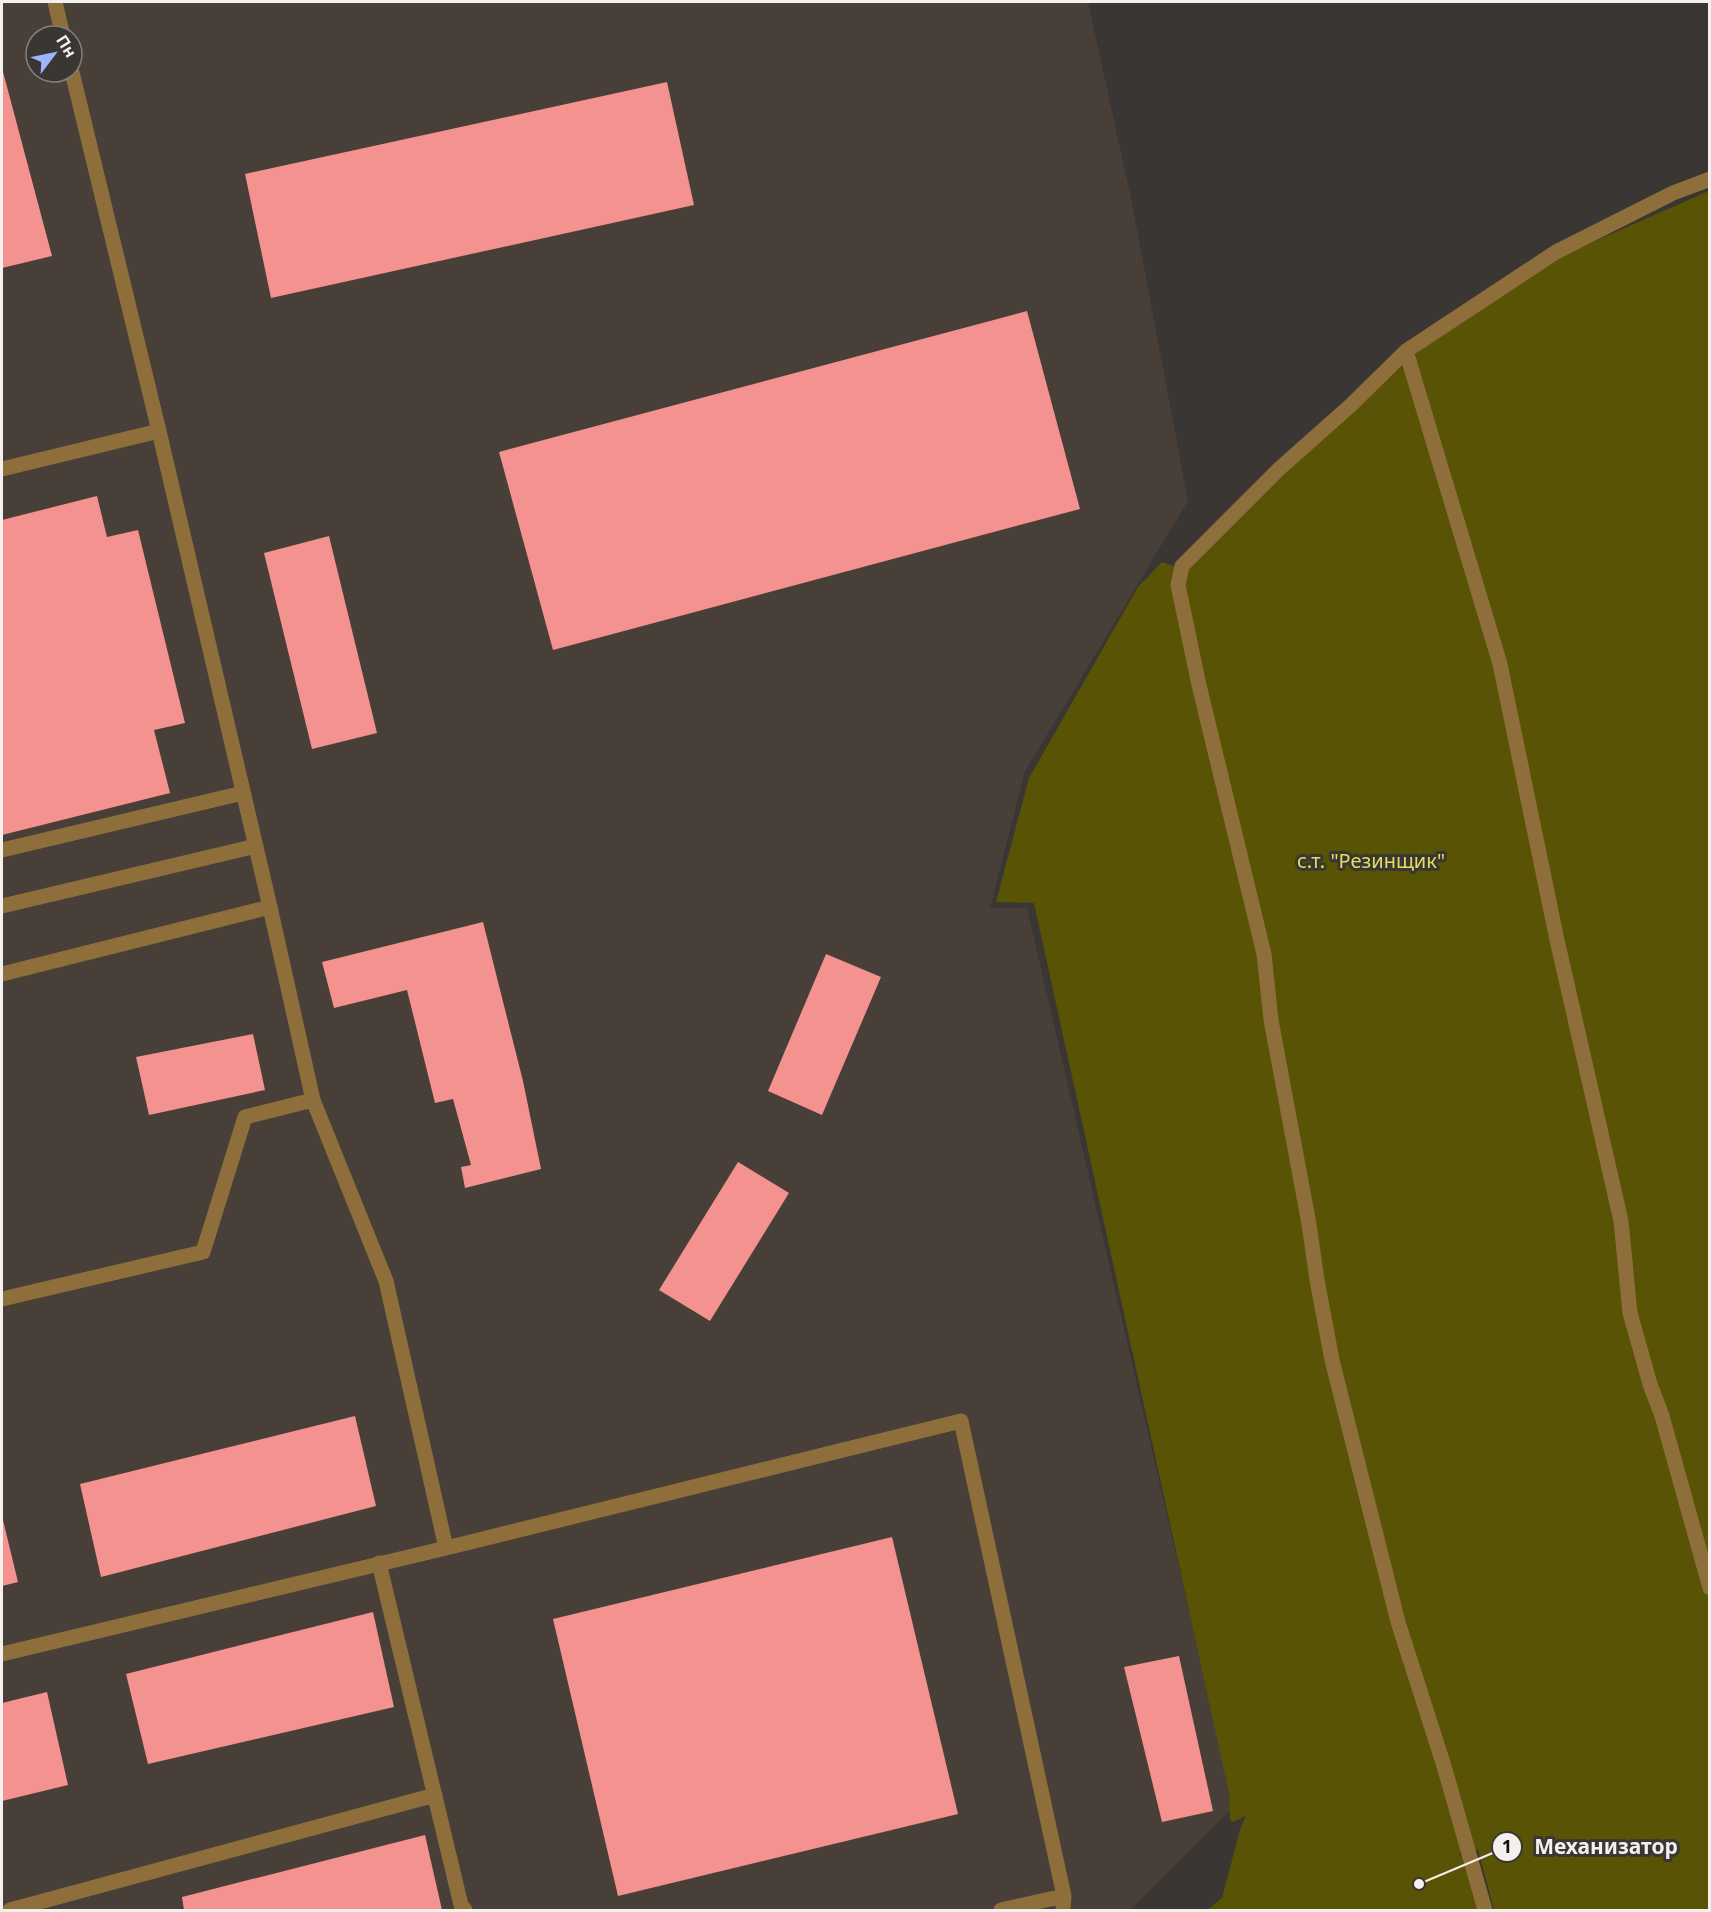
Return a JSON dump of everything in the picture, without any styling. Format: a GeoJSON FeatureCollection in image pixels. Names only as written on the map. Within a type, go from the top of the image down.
{"type":"FeatureCollection","features":[{"type":"Feature","properties":{"kind":"lane"},"geometry":{"type":"LineString","coordinates":[[55,2],[60,24]]}},
{"type":"Feature","properties":{"kind":"lane"},"geometry":{"type":"LineString","coordinates":[[75,84],[159,431],[313,1100],[386,1281],[446,1548]]}},
{"type":"Feature","properties":{"kind":"lane"},"geometry":{"type":"LineString","coordinates":[[1485,1911],[1398,1622],[1332,1360],[1317,1280],[1310,1224],[1271,1020],[1264,954],[1199,685],[1178,585],[1182,566],[1220,526],[1406,351],[1556,252],[1673,194],[1710,179]]}},
{"type":"Feature","properties":{"kind":"lane"},"geometry":{"type":"LineString","coordinates":[[1406,351],[1500,664],[1557,940],[1622,1221],[1630,1313],[1650,1384],[1662,1416],[1710,1588]]}},
{"type":"Feature","properties":{"kind":"lane"},"geometry":{"type":"LineString","coordinates":[[2,469],[159,431]]}},
{"type":"Feature","properties":{"kind":"lane"},"geometry":{"type":"LineString","coordinates":[[2,850],[243,793]]}},
{"type":"Feature","properties":{"kind":"lane"},"geometry":{"type":"LineString","coordinates":[[2,906],[256,846]]}},
{"type":"Feature","properties":{"kind":"lane"},"geometry":{"type":"LineString","coordinates":[[2,974],[270,907]]}},
{"type":"Feature","properties":{"kind":"lane"},"geometry":{"type":"LineString","coordinates":[[2,1299],[202,1252],[245,1116],[313,1100]]}},
{"type":"Feature","properties":{"kind":"lane"},"geometry":{"type":"LineString","coordinates":[[2,1654],[446,1548],[961,1421],[1064,1903],[1001,1911]]}},
{"type":"Feature","properties":{"kind":"lane"},"geometry":{"type":"LineString","coordinates":[[379,1563],[461,1905],[465,1911]]}},
{"type":"Feature","properties":{"kind":"lane"},"geometry":{"type":"LineString","coordinates":[[10,1911],[435,1795]]}},
{"type":"Feature","properties":{"kind":"shaded area"},"geometry":{"type":"Polygon","coordinates":[[[2,2],[1088,2],[1132,203],[1188,501],[1025,771],[990,908],[1027,908],[1234,1806],[1130,1910],[2,1910],[2,2]]]}},
{"type":"Feature","properties":{"kind":"green space","name":"с.т. \"Резинщик\""},"geometry":{"type":"Polygon","coordinates":[[[1709,191],[1709,1910],[1494,1910],[1478,1849],[1458,1854],[1467,1858],[1481,1910],[1207,1910],[1222,1898],[1240,1830],[1246,1816],[1233,1822],[1230,1820],[1229,1793],[1034,903],[996,902],[1029,778],[1138,587],[1162,562],[1188,571],[1223,532],[1368,395],[1430,342],[1545,263],[1709,191]]]}},
{"type":"Feature","properties":{"kind":"building"},"geometry":{"type":"Polygon","coordinates":[[[2,68],[52,256],[2,268],[2,68]]]}},
{"type":"Feature","properties":{"kind":"building"},"geometry":{"type":"Polygon","coordinates":[[[667,82],[694,205],[271,298],[245,174],[667,82]]]}},
{"type":"Feature","properties":{"kind":"building"},"geometry":{"type":"Polygon","coordinates":[[[1027,311],[1080,509],[553,650],[499,452],[1027,311]]]}},
{"type":"Feature","properties":{"kind":"building"},"geometry":{"type":"Polygon","coordinates":[[[97,496],[107,537],[138,530],[185,723],[154,730],[170,793],[2,835],[2,520],[97,496]]]}},
{"type":"Feature","properties":{"kind":"building"},"geometry":{"type":"Polygon","coordinates":[[[329,536],[377,733],[312,749],[264,553],[329,536]]]}},
{"type":"Feature","properties":{"kind":"building"},"geometry":{"type":"Polygon","coordinates":[[[483,922],[523,1081],[541,1169],[465,1188],[461,1167],[471,1165],[453,1099],[435,1103],[407,990],[334,1008],[322,962],[483,922]]]}},
{"type":"Feature","properties":{"kind":"building"},"geometry":{"type":"Polygon","coordinates":[[[826,954],[881,977],[822,1115],[768,1091],[826,954]]]}},
{"type":"Feature","properties":{"kind":"building"},"geometry":{"type":"Polygon","coordinates":[[[253,1034],[265,1090],[149,1115],[136,1057],[253,1034]]]}},
{"type":"Feature","properties":{"kind":"building"},"geometry":{"type":"Polygon","coordinates":[[[738,1162],[789,1193],[710,1321],[659,1290],[738,1162]]]}},
{"type":"Feature","properties":{"kind":"building"},"geometry":{"type":"Polygon","coordinates":[[[355,1416],[376,1506],[101,1577],[80,1484],[355,1416]]]}},
{"type":"Feature","properties":{"kind":"building"},"geometry":{"type":"Polygon","coordinates":[[[2,1516],[18,1582],[2,1586],[2,1516]]]}},
{"type":"Feature","properties":{"kind":"building"},"geometry":{"type":"Polygon","coordinates":[[[892,1537],[958,1814],[618,1896],[553,1619],[892,1537]]]}},
{"type":"Feature","properties":{"kind":"building"},"geometry":{"type":"Polygon","coordinates":[[[373,1612],[394,1707],[148,1764],[126,1674],[373,1612]]]}},
{"type":"Feature","properties":{"kind":"building"},"geometry":{"type":"Polygon","coordinates":[[[1179,1656],[1213,1811],[1162,1822],[1124,1667],[1179,1656]]]}},
{"type":"Feature","properties":{"kind":"building"},"geometry":{"type":"Polygon","coordinates":[[[47,1692],[68,1785],[2,1801],[2,1703],[47,1692]]]}},
{"type":"Feature","properties":{"kind":"building"},"geometry":{"type":"Polygon","coordinates":[[[425,1835],[442,1910],[184,1910],[182,1897],[425,1835]]]}},
{"type":"Feature","properties":{"kind":"place","name":"Механизатор"},"geometry":{"type":"Point","coordinates":[1419,1884]}}]}
